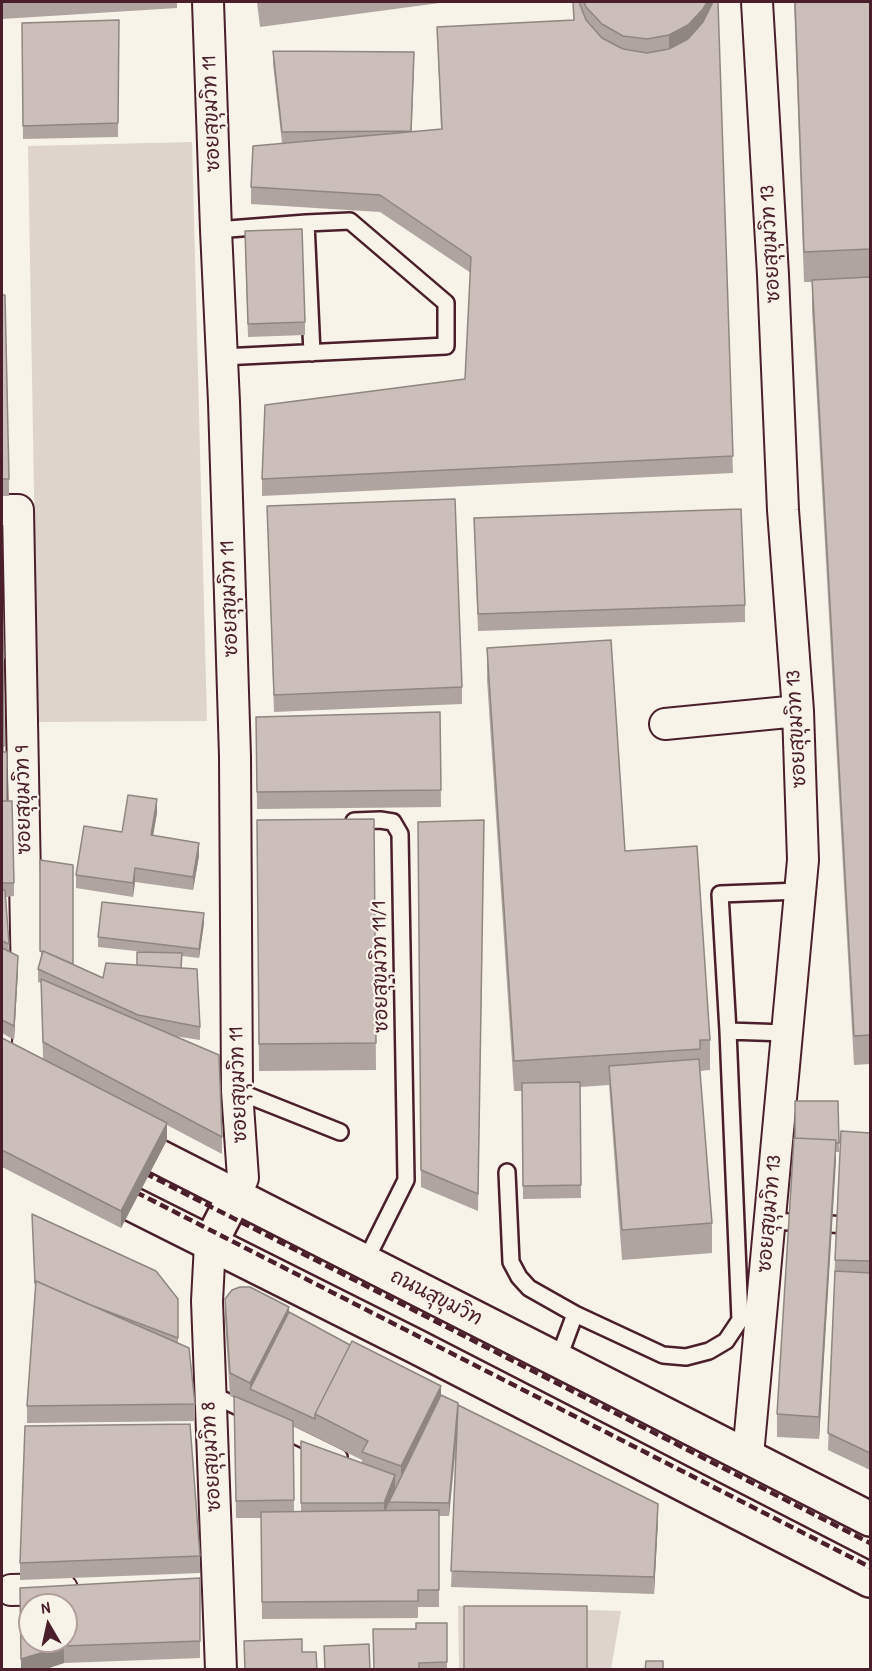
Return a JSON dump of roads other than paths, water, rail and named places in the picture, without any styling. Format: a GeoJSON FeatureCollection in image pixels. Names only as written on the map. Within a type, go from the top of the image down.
{"type":"FeatureCollection","features":[{"type":"Feature","properties":{"kind":"main road"},"geometry":{"type":"LineString","coordinates":[[15,1083],[60,1106]]}},
{"type":"Feature","properties":{"kind":"main road","name":"ถนนสุขุมวิท"},"geometry":{"type":"LineString","coordinates":[[90,1122],[870,1519]]}},
{"type":"Feature","properties":{"kind":"main road"},"geometry":{"type":"LineString","coordinates":[[64,1170],[425,1351],[870,1580]]}},
{"type":"Feature","properties":{"kind":"main road"},"geometry":{"type":"LineString","coordinates":[[210,1244],[235,1195]]}},
{"type":"Feature","properties":{"kind":"street","name":"ซอยสุขุมวิท 11"},"geometry":{"type":"LineString","coordinates":[[208,2],[235,756],[240,824],[237,1091],[243,1178],[235,1195]]}},
{"type":"Feature","properties":{"kind":"street","name":"ซอยสุขุมวิท 13"},"geometry":{"type":"LineString","coordinates":[[748,1455],[803,860],[798,711],[783,510],[757,2]]}},
{"type":"Feature","properties":{"kind":"street","name":"ซอยสุขุมวิท 9"},"geometry":{"type":"LineString","coordinates":[[10,510],[15,1083]]}},
{"type":"Feature","properties":{"kind":"street"},"geometry":{"type":"LineString","coordinates":[[665,724],[798,711]]}},
{"type":"Feature","properties":{"kind":"street","name":"ซอยสุขุมวิท 8"},"geometry":{"type":"LineString","coordinates":[[210,1244],[207,1301],[209,1392],[199,1428],[206,1585],[221,1670]]}},
{"type":"Feature","properties":{"kind":"street"},"geometry":{"type":"LineString","coordinates":[[11,1590],[92,1588]]}},
{"type":"Feature","properties":{"kind":"lane"},"geometry":{"type":"LineString","coordinates":[[216,230],[350,221],[446,303],[446,346],[222,357]]}},
{"type":"Feature","properties":{"kind":"lane"},"geometry":{"type":"LineString","coordinates":[[306,223],[312,353]]}},
{"type":"Feature","properties":{"kind":"lane","name":"ซอยสุขุมวิท 11/1"},"geometry":{"type":"LineString","coordinates":[[335,821],[393,822],[400,834],[406,1180],[365,1262]]}},
{"type":"Feature","properties":{"kind":"lane"},"geometry":{"type":"LineString","coordinates":[[507,1172],[512,1262],[519,1277],[529,1288],[575,1314],[663,1355],[686,1357],[709,1351],[726,1341],[740,1320],[720,894],[800,891]]}},
{"type":"Feature","properties":{"kind":"lane"},"geometry":{"type":"LineString","coordinates":[[728,1031],[786,1033]]}},
{"type":"Feature","properties":{"kind":"lane"},"geometry":{"type":"LineString","coordinates":[[237,1091],[340,1132]]}},
{"type":"Feature","properties":{"kind":"lane"},"geometry":{"type":"LineString","coordinates":[[769,1221],[870,1226]]}},
{"type":"Feature","properties":{"kind":"lane"},"geometry":{"type":"LineString","coordinates":[[558,1360],[575,1314]]}},
{"type":"Feature","properties":{"kind":"lane"},"geometry":{"type":"LineString","coordinates":[[209,1392],[347,1461]]}},
{"type":"Feature","properties":{"kind":"railway"},"geometry":{"type":"LineString","coordinates":[[133,1167],[870,1543]]}},
{"type":"Feature","properties":{"kind":"railway"},"geometry":{"type":"LineString","coordinates":[[124,1186],[870,1567]]}}]}
